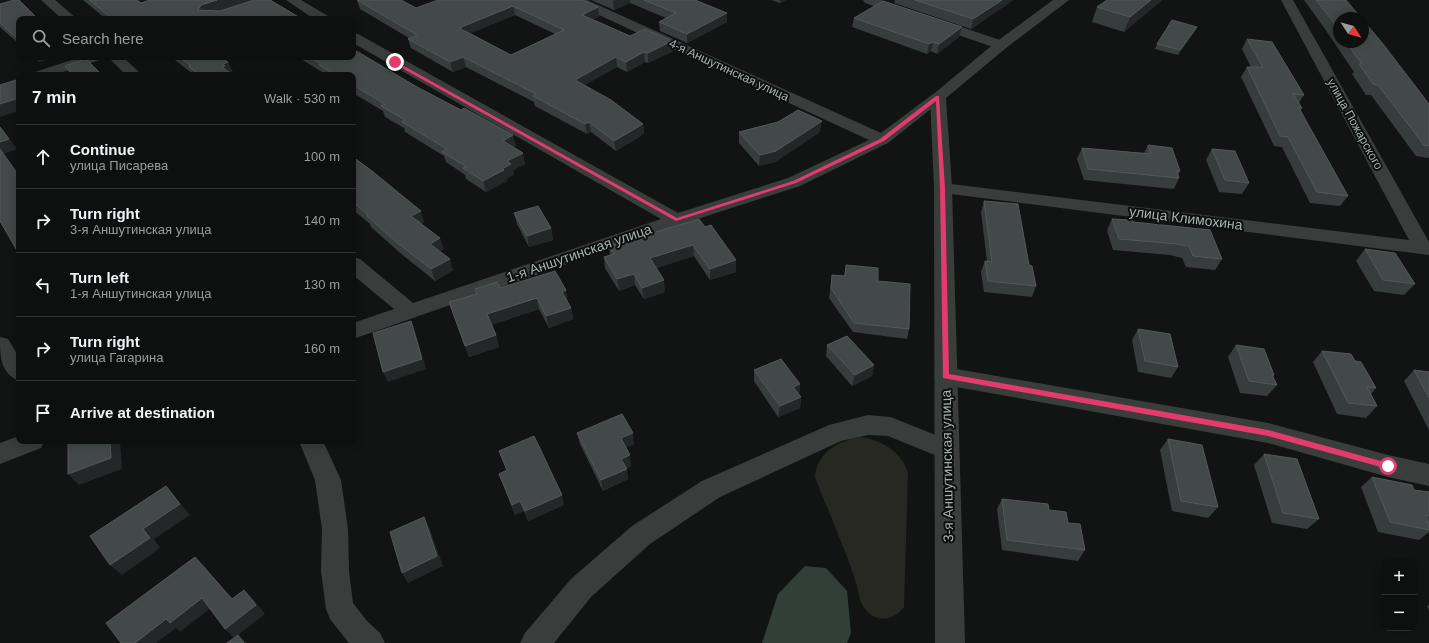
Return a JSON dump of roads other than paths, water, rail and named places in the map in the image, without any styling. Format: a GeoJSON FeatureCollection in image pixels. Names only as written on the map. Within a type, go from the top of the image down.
{"type":"FeatureCollection","features":[{"type":"Feature","properties":{"kind":"street"},"geometry":{"type":"LineString","coordinates":[[47,0],[66,16]]}},
{"type":"Feature","properties":{"kind":"street"},"geometry":{"type":"LineString","coordinates":[[292,0],[318,16]]}},
{"type":"Feature","properties":{"kind":"street","name":"4-я Аншутинская улица"},"geometry":{"type":"LineString","coordinates":[[577,0],[882,140]]}},
{"type":"Feature","properties":{"kind":"street"},"geometry":{"type":"LineString","coordinates":[[869,0],[1001,45]]}},
{"type":"Feature","properties":{"kind":"street","name":"1-я Аншутинская улица"},"geometry":{"type":"LineString","coordinates":[[356,330],[676,220],[794,182],[882,140],[938,97],[1001,45],[1062,0]]}},
{"type":"Feature","properties":{"kind":"street","name":"улица Пожарского"},"geometry":{"type":"LineString","coordinates":[[1287,0],[1426,248]]}},
{"type":"Feature","properties":{"kind":"street"},"geometry":{"type":"LineString","coordinates":[[356,39],[676,220]]}},
{"type":"Feature","properties":{"kind":"street"},"geometry":{"type":"LineString","coordinates":[[49,72],[86,60]]}},
{"type":"Feature","properties":{"kind":"street"},"geometry":{"type":"LineString","coordinates":[[118,60],[132,72]]}},
{"type":"Feature","properties":{"kind":"street","name":"3-я Аншутинская улица"},"geometry":{"type":"LineString","coordinates":[[938,97],[943,188],[950,643]]}},
{"type":"Feature","properties":{"kind":"street","name":"улица Климохина"},"geometry":{"type":"LineString","coordinates":[[943,188],[1426,248]]}},
{"type":"Feature","properties":{"kind":"street"},"geometry":{"type":"LineString","coordinates":[[356,267],[409,311]]}},
{"type":"Feature","properties":{"kind":"street"},"geometry":{"type":"LineString","coordinates":[[0,345],[5,355],[16,368]]}},
{"type":"Feature","properties":{"kind":"street"},"geometry":{"type":"LineString","coordinates":[[945,376],[1268,433],[1388,466],[1429,475]]}},
{"type":"Feature","properties":{"kind":"street"},"geometry":{"type":"LineString","coordinates":[[535,643],[581,588],[641,535],[711,489],[837,432],[868,425],[890,427],[947,450]]}},
{"type":"Feature","properties":{"kind":"street"},"geometry":{"type":"LineString","coordinates":[[0,454],[25,444]]}},
{"type":"Feature","properties":{"kind":"street"},"geometry":{"type":"LineString","coordinates":[[312,444],[328,480],[335,529],[336,571],[340,609],[357,631],[370,643]]}}]}
